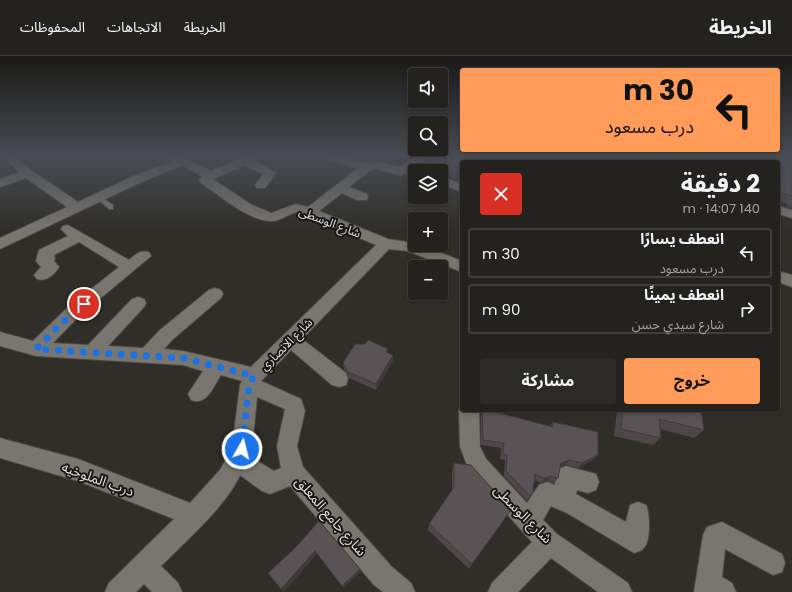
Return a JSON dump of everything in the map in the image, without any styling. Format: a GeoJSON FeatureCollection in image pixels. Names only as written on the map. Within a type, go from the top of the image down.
{"type":"FeatureCollection","features":[{"type":"Feature","properties":{"kind":"street"},"geometry":{"type":"LineString","coordinates":[[39,181],[76,207]]}},
{"type":"Feature","properties":{"kind":"street"},"geometry":{"type":"LineString","coordinates":[[0,244],[131,181]]}},
{"type":"Feature","properties":{"kind":"street","name":"شارع الوسطى"},"geometry":{"type":"LineString","coordinates":[[212,181],[258,214],[266,216],[279,215],[294,208],[310,212],[386,244],[409,246],[460,266]]}},
{"type":"Feature","properties":{"kind":"street"},"geometry":{"type":"LineString","coordinates":[[261,185],[264,181]]}},
{"type":"Feature","properties":{"kind":"street"},"geometry":{"type":"LineString","coordinates":[[310,212],[349,181]]}},
{"type":"Feature","properties":{"kind":"street"},"geometry":{"type":"LineString","coordinates":[[448,183],[460,187]]}},
{"type":"Feature","properties":{"kind":"street"},"geometry":{"type":"LineString","coordinates":[[340,188],[362,197]]}},
{"type":"Feature","properties":{"kind":"street"},"geometry":{"type":"LineString","coordinates":[[780,211],[792,214]]}},
{"type":"Feature","properties":{"kind":"street"},"geometry":{"type":"LineString","coordinates":[[42,275],[51,267],[44,261],[48,258],[44,254],[74,233],[130,267]]}},
{"type":"Feature","properties":{"kind":"street","name":"شارع الانصاري"},"geometry":{"type":"LineString","coordinates":[[251,381],[386,244]]}},
{"type":"Feature","properties":{"kind":"street"},"geometry":{"type":"LineString","coordinates":[[36,349],[72,313],[144,256]]}},
{"type":"Feature","properties":{"kind":"street"},"geometry":{"type":"LineString","coordinates":[[780,277],[792,281]]}},
{"type":"Feature","properties":{"kind":"street"},"geometry":{"type":"LineString","coordinates":[[148,355],[166,336],[215,294]]}},
{"type":"Feature","properties":{"kind":"street"},"geometry":{"type":"LineString","coordinates":[[92,352],[138,303]]}},
{"type":"Feature","properties":{"kind":"street"},"geometry":{"type":"LineString","coordinates":[[0,339],[36,349],[183,358],[217,366],[251,381],[244,437],[238,461],[228,478],[194,516],[118,592]]}},
{"type":"Feature","properties":{"kind":"street"},"geometry":{"type":"LineString","coordinates":[[291,340],[339,379]]}},
{"type":"Feature","properties":{"kind":"street"},"geometry":{"type":"LineString","coordinates":[[198,394],[217,366]]}},
{"type":"Feature","properties":{"kind":"street","name":"شارع جامع المعلق"},"geometry":{"type":"LineString","coordinates":[[251,381],[294,405],[295,411],[286,446],[293,473],[383,576],[402,592]]}},
{"type":"Feature","properties":{"kind":"street","name":"شارع الوسطى"},"geometry":{"type":"LineString","coordinates":[[469,412],[470,447],[478,466],[528,522],[549,542],[618,592]]}},
{"type":"Feature","properties":{"kind":"street","name":"درب الملوخيه"},"geometry":{"type":"LineString","coordinates":[[0,448],[78,470],[194,516]]}},
{"type":"Feature","properties":{"kind":"street"},"geometry":{"type":"LineString","coordinates":[[238,461],[270,482],[276,482],[293,473]]}},
{"type":"Feature","properties":{"kind":"street"},"geometry":{"type":"LineString","coordinates":[[565,500],[566,478],[588,482]]}},
{"type":"Feature","properties":{"kind":"street"},"geometry":{"type":"LineString","coordinates":[[528,522],[547,493],[565,500],[634,541],[636,539],[638,513]]}},
{"type":"Feature","properties":{"kind":"street"},"geometry":{"type":"LineString","coordinates":[[713,589],[715,535],[722,534],[773,562]]}},
{"type":"Feature","properties":{"kind":"street"},"geometry":{"type":"LineString","coordinates":[[501,592],[549,542]]}},
{"type":"Feature","properties":{"kind":"street"},"geometry":{"type":"LineString","coordinates":[[144,566],[169,592]]}},
{"type":"Feature","properties":{"kind":"lane"},"geometry":{"type":"LineString","coordinates":[[98,197],[111,207]]}},
{"type":"Feature","properties":{"kind":"building"},"geometry":{"type":"Polygon","coordinates":[[[780,181],[792,181],[792,196],[780,193],[780,181]]]}},
{"type":"Feature","properties":{"kind":"building"},"geometry":{"type":"Polygon","coordinates":[[[368,340],[388,349],[386,352],[393,355],[376,384],[348,372],[343,363],[355,344],[365,344],[368,340]]]}},
{"type":"Feature","properties":{"kind":"building"},"geometry":{"type":"Polygon","coordinates":[[[482,412],[496,412],[553,427],[553,422],[598,432],[598,455],[582,463],[570,460],[561,463],[558,478],[551,476],[544,478],[535,474],[533,492],[530,496],[506,471],[507,455],[503,454],[504,443],[483,440],[482,412]]]}},
{"type":"Feature","properties":{"kind":"building"},"geometry":{"type":"Polygon","coordinates":[[[623,412],[701,412],[704,430],[659,419],[661,438],[621,429],[623,412]]]}},
{"type":"Feature","properties":{"kind":"building"},"geometry":{"type":"Polygon","coordinates":[[[454,463],[471,465],[511,510],[472,564],[429,524],[454,487],[454,463]]]}},
{"type":"Feature","properties":{"kind":"building"},"geometry":{"type":"Polygon","coordinates":[[[319,521],[360,569],[342,586],[315,551],[281,589],[268,573],[295,548],[319,521]]]}},
{"type":"Feature","properties":{"kind":"route"},"geometry":{"type":"LineString","coordinates":[[84,304],[72,313],[36,349],[183,358],[254,376],[249,385],[242,449]]}}]}
